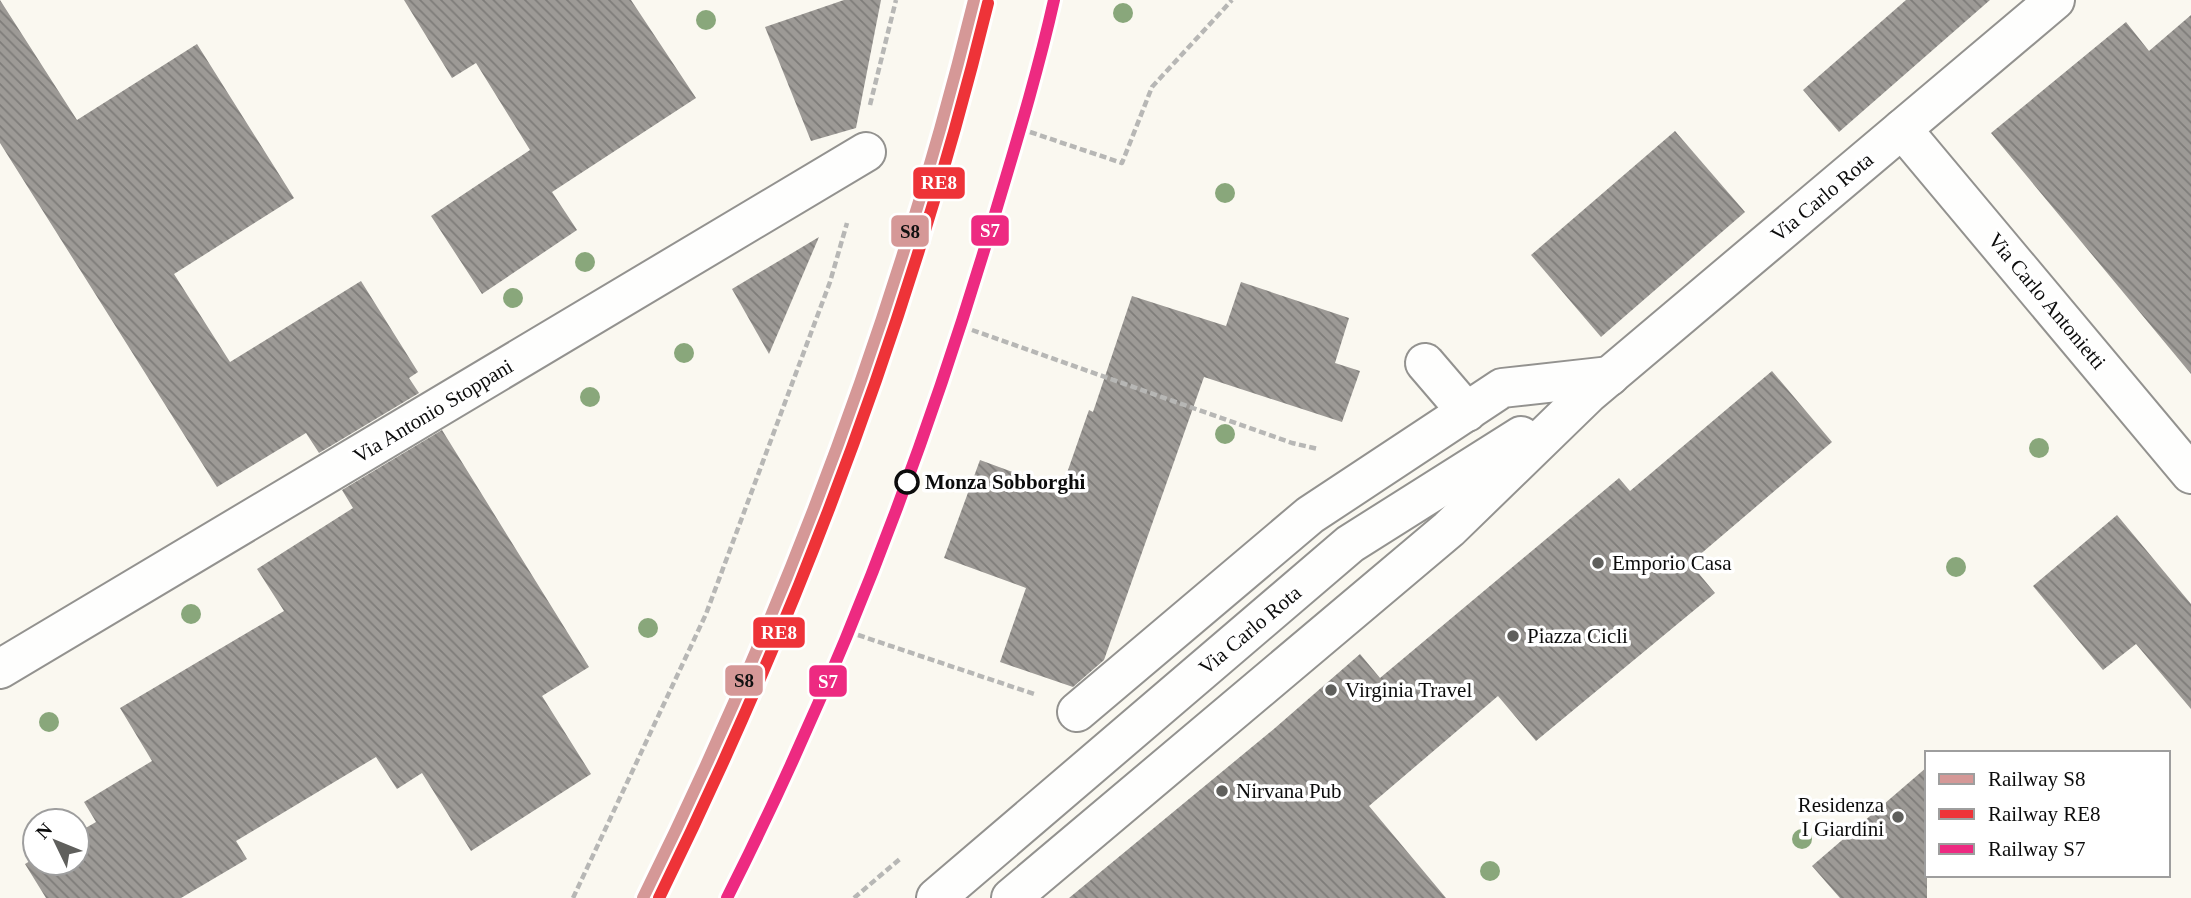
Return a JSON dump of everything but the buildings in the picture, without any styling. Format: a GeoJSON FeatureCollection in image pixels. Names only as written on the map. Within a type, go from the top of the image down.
{"type":"FeatureCollection","features":[{"type":"Feature","properties":{"kind":"street","name":"Via Carlo Rota"},"geometry":{"type":"LineString","coordinates":[[1011,898],[1449,529],[1599,385],[2055,0]]}},
{"type":"Feature","properties":{"kind":"street","name":"Via Carlo Antonietti"},"geometry":{"type":"LineString","coordinates":[[1902,129],[2191,474]]}},
{"type":"Feature","properties":{"kind":"street","name":"Via Antonio Stoppani"},"geometry":{"type":"LineString","coordinates":[[0,669],[866,152]]}},
{"type":"Feature","properties":{"kind":"street"},"geometry":{"type":"LineString","coordinates":[[1426,363],[1467,412]]}},
{"type":"Feature","properties":{"kind":"street","name":"Via Carlo Rota"},"geometry":{"type":"LineString","coordinates":[[936,898],[1350,544],[1599,385]]}},
{"type":"Feature","properties":{"kind":"street"},"geometry":{"type":"LineString","coordinates":[[1077,712],[1310,515],[1502,388],[1599,385]]}},
{"type":"Feature","properties":{"kind":"path"},"geometry":{"type":"LineString","coordinates":[[573,898],[706,614],[831,282],[866,152],[871,102],[896,0]]}},
{"type":"Feature","properties":{"kind":"path"},"geometry":{"type":"LineString","coordinates":[[1030,132],[1122,163],[1152,87],[1233,0]]}},
{"type":"Feature","properties":{"kind":"path"},"geometry":{"type":"LineString","coordinates":[[972,330],[1292,443],[1346,455],[1361,482]]}},
{"type":"Feature","properties":{"kind":"path"},"geometry":{"type":"LineString","coordinates":[[858,635],[1038,695]]}},
{"type":"Feature","properties":{"kind":"rail line","name":"S8"},"geometry":{"type":"LineString","coordinates":[[643,898],[744,681],[833,458],[910,231],[974,0]]}},
{"type":"Feature","properties":{"kind":"rail line","name":"S7"},"geometry":{"type":"LineString","coordinates":[[727,898],[767,817],[841,651],[907,482],[992,224],[1033,85],[1054,0]]}},
{"type":"Feature","properties":{"kind":"rail line","name":"RE8"},"geometry":{"type":"LineString","coordinates":[[659,898],[759,681],[847,460],[924,233],[988,3]]}},
{"type":"Feature","properties":{"kind":"place","name":"Monza Sobborghi"},"geometry":{"type":"Point","coordinates":[907,482]}},
{"type":"Feature","properties":{"kind":"place","name":"Emporio Casa"},"geometry":{"type":"Point","coordinates":[1598,563]}},
{"type":"Feature","properties":{"kind":"place","name":"Piazza Cicli"},"geometry":{"type":"Point","coordinates":[1513,636]}},
{"type":"Feature","properties":{"kind":"place","name":"Virginia Travel"},"geometry":{"type":"Point","coordinates":[1331,690]}},
{"type":"Feature","properties":{"kind":"place","name":"Nirvana Pub"},"geometry":{"type":"Point","coordinates":[1222,791]}},
{"type":"Feature","properties":{"kind":"place","name":"Residenza I Giardini"},"geometry":{"type":"Point","coordinates":[1898,817]}}]}
